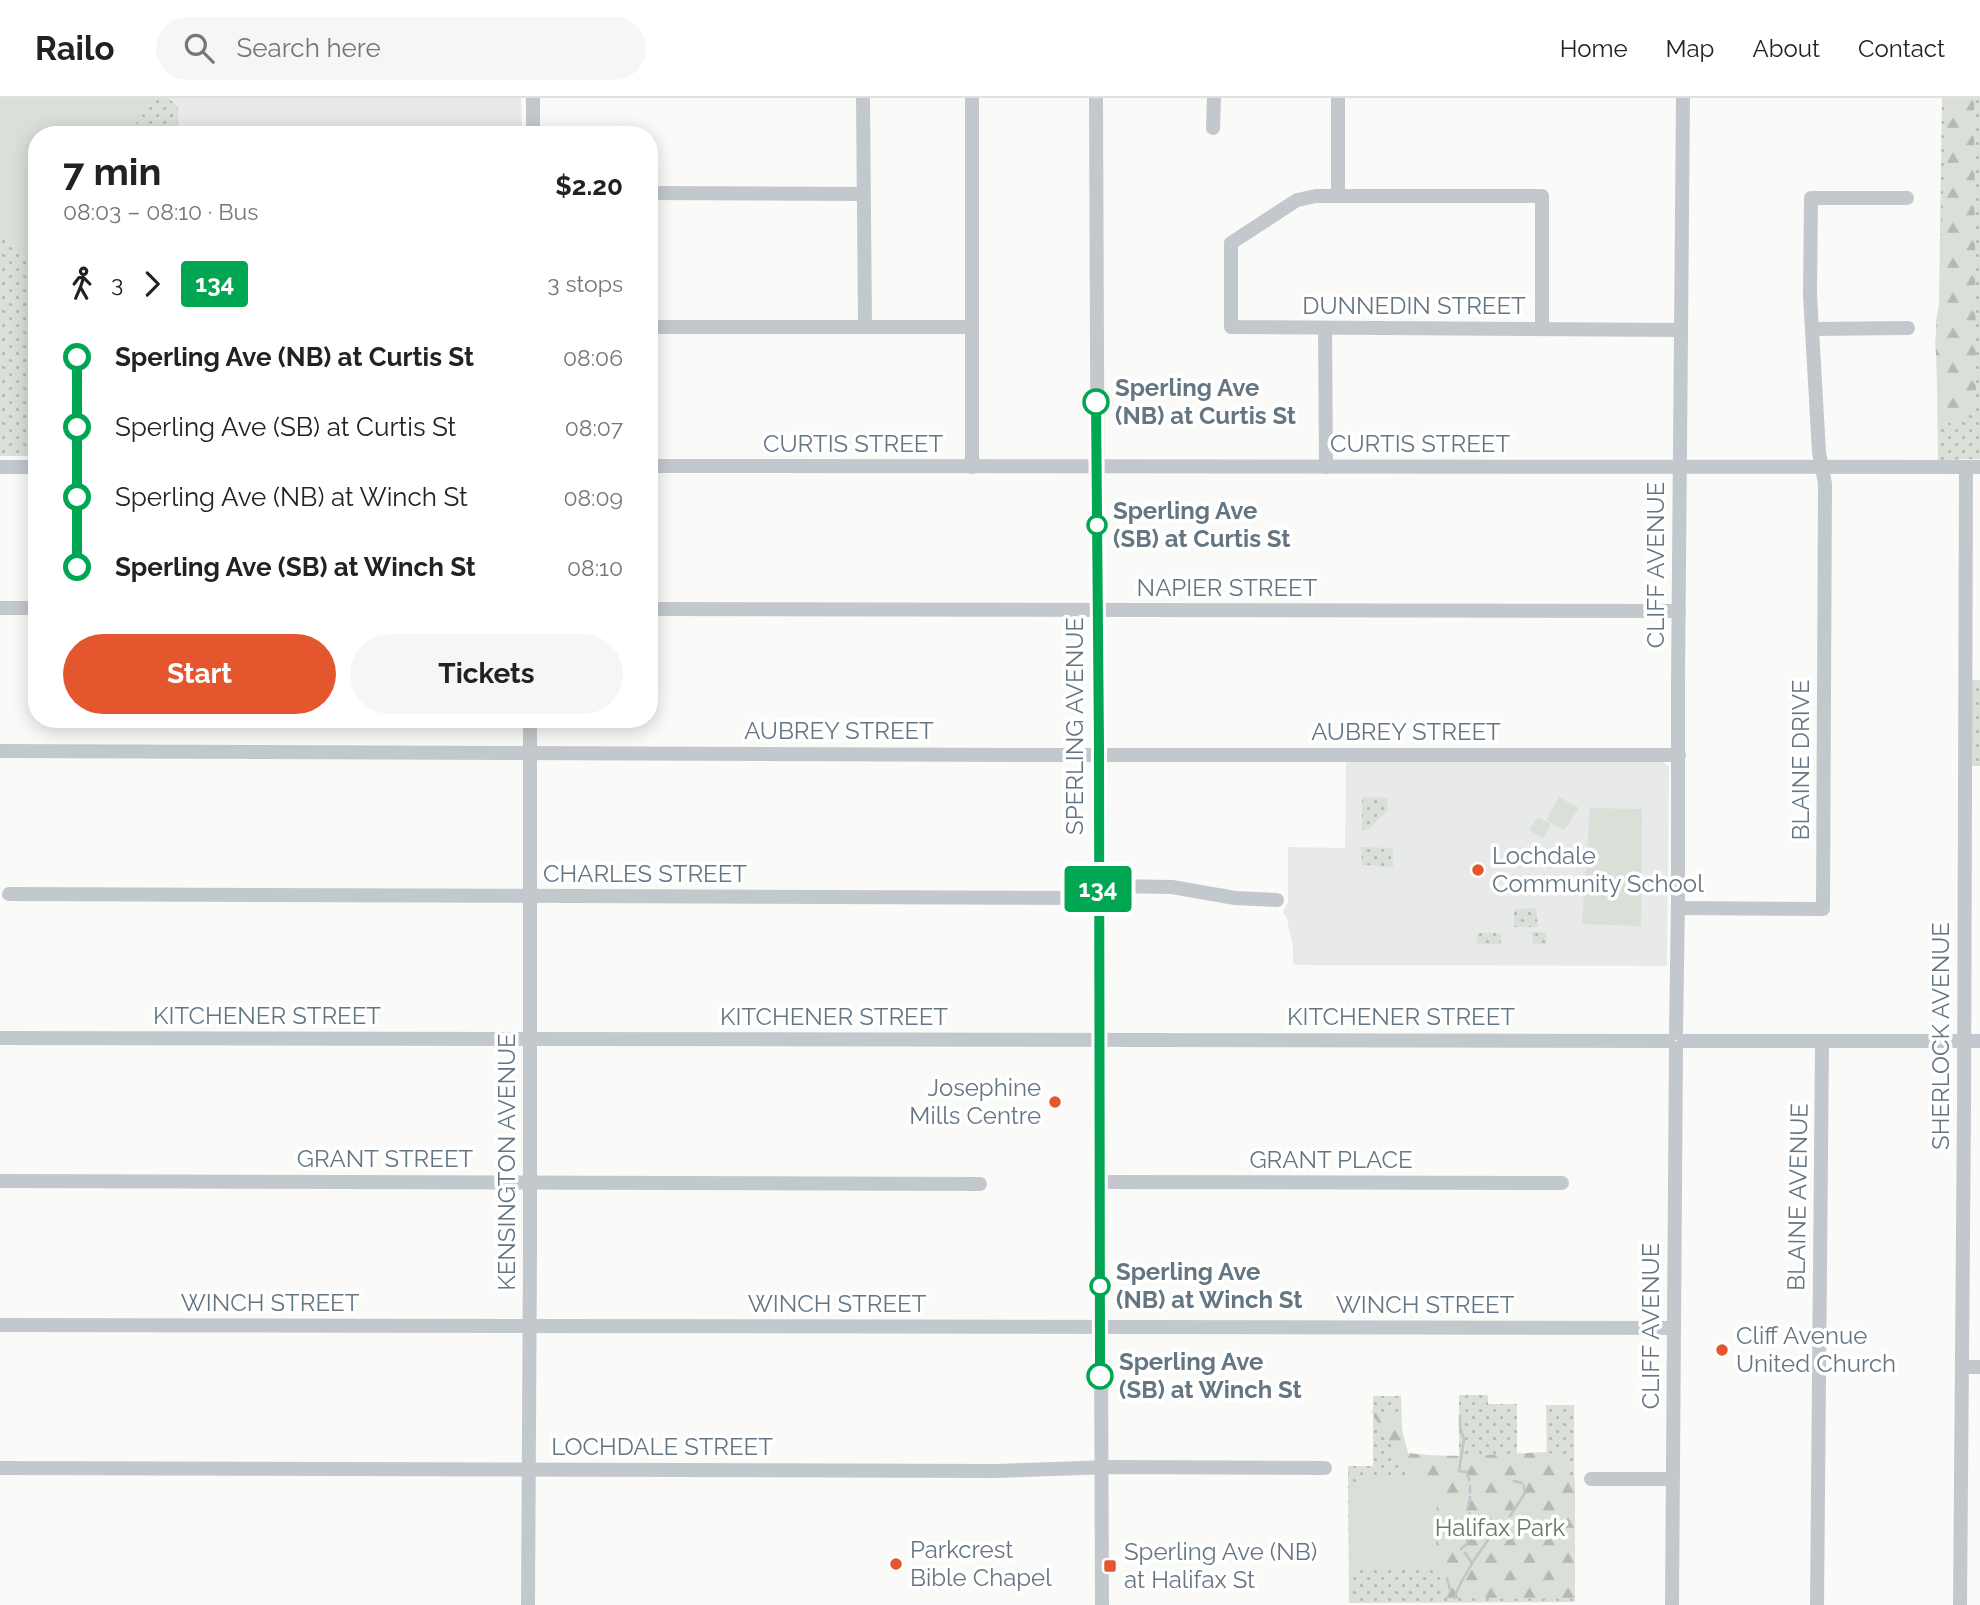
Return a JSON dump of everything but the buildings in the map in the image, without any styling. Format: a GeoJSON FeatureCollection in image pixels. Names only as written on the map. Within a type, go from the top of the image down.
{"type":"FeatureCollection","features":[{"type":"Feature","properties":{"kind":"street"},"geometry":{"type":"LineString","coordinates":[[533,98],[533,126]]}},
{"type":"Feature","properties":{"kind":"street"},"geometry":{"type":"LineString","coordinates":[[863,98],[864,327]]}},
{"type":"Feature","properties":{"kind":"street"},"geometry":{"type":"LineString","coordinates":[[972,98],[972,467]]}},
{"type":"Feature","properties":{"kind":"street","name":"SPERLING AVENUE"},"geometry":{"type":"LineString","coordinates":[[1096,98],[1102,1605]]}},
{"type":"Feature","properties":{"kind":"street"},"geometry":{"type":"LineString","coordinates":[[1213,128],[1214,98]]}},
{"type":"Feature","properties":{"kind":"street"},"geometry":{"type":"LineString","coordinates":[[1338,98],[1338,195],[1542,196],[1542,329]]}},
{"type":"Feature","properties":{"kind":"street","name":"CLIFF AVENUE"},"geometry":{"type":"LineString","coordinates":[[1672,1605],[1683,98]]}},
{"type":"Feature","properties":{"kind":"street"},"geometry":{"type":"LineString","coordinates":[[658,193],[863,194]]}},
{"type":"Feature","properties":{"kind":"street","name":"DUNNEDIN STREET"},"geometry":{"type":"LineString","coordinates":[[1338,195],[1297,200],[1231,243],[1231,327],[1681,330]]}},
{"type":"Feature","properties":{"kind":"street"},"geometry":{"type":"LineString","coordinates":[[1822,467],[1810,295],[1811,198],[1907,198]]}},
{"type":"Feature","properties":{"kind":"street"},"geometry":{"type":"LineString","coordinates":[[658,327],[972,327]]}},
{"type":"Feature","properties":{"kind":"street"},"geometry":{"type":"LineString","coordinates":[[1812,329],[1908,328]]}},
{"type":"Feature","properties":{"kind":"street"},"geometry":{"type":"LineString","coordinates":[[1325,329],[1326,467]]}},
{"type":"Feature","properties":{"kind":"street","name":"CURTIS STREET"},"geometry":{"type":"LineString","coordinates":[[658,466],[1973,467]]}},
{"type":"Feature","properties":{"kind":"street"},"geometry":{"type":"LineString","coordinates":[[0,467],[28,467]]}},
{"type":"Feature","properties":{"kind":"street","name":"BLAINE DRIVE"},"geometry":{"type":"LineString","coordinates":[[1678,908],[1823,909],[1825,484],[1822,467]]}},
{"type":"Feature","properties":{"kind":"street","name":"SHERLOCK AVENUE"},"geometry":{"type":"LineString","coordinates":[[1960,1605],[1964,1041],[1973,467]]}},
{"type":"Feature","properties":{"kind":"street"},"geometry":{"type":"LineString","coordinates":[[0,608],[28,608]]}},
{"type":"Feature","properties":{"kind":"street","name":"NAPIER STREET"},"geometry":{"type":"LineString","coordinates":[[658,609],[1679,611]]}},
{"type":"Feature","properties":{"kind":"street","name":"KENSINGTON AVENUE"},"geometry":{"type":"LineString","coordinates":[[528,1605],[530,728]]}},
{"type":"Feature","properties":{"kind":"street","name":"AUBREY STREET"},"geometry":{"type":"LineString","coordinates":[[0,751],[1679,755]]}},
{"type":"Feature","properties":{"kind":"street","name":"CHARLES STREET"},"geometry":{"type":"LineString","coordinates":[[9,894],[1084,898],[1114,886],[1171,887],[1214,895],[1277,900]]}},
{"type":"Feature","properties":{"kind":"street","name":"KITCHENER STREET"},"geometry":{"type":"LineString","coordinates":[[0,1038],[1980,1041]]}},
{"type":"Feature","properties":{"kind":"street","name":"BLAINE AVENUE"},"geometry":{"type":"LineString","coordinates":[[1816,1605],[1822,1042]]}},
{"type":"Feature","properties":{"kind":"street","name":"GRANT STREET"},"geometry":{"type":"LineString","coordinates":[[0,1181],[980,1184]]}},
{"type":"Feature","properties":{"kind":"street","name":"GRANT PLACE"},"geometry":{"type":"LineString","coordinates":[[1100,1182],[1562,1183]]}},
{"type":"Feature","properties":{"kind":"street","name":"WINCH STREET"},"geometry":{"type":"LineString","coordinates":[[0,1325],[1674,1328]]}},
{"type":"Feature","properties":{"kind":"street"},"geometry":{"type":"LineString","coordinates":[[1962,1367],[1980,1367]]}},
{"type":"Feature","properties":{"kind":"street","name":"LOCHDALE STREET"},"geometry":{"type":"LineString","coordinates":[[0,1468],[1022,1471],[1101,1467],[1325,1468]]}},
{"type":"Feature","properties":{"kind":"street"},"geometry":{"type":"LineString","coordinates":[[1591,1479],[1673,1479]]}},
{"type":"Feature","properties":{"kind":"shaded area"},"geometry":{"type":"Polygon","coordinates":[[[168,98],[521,98],[522,126],[178,126],[178,107],[168,98]]]}},
{"type":"Feature","properties":{"kind":"shaded area","name":"Lochdale Community School"},"geometry":{"type":"Polygon","coordinates":[[[1346,759],[1662,760],[1669,767],[1667,966],[1295,965],[1287,919],[1283,912],[1288,902],[1288,847],[1345,848],[1346,759]]]}},
{"type":"Feature","properties":{"kind":"green space"},"geometry":{"type":"Polygon","coordinates":[[[0,98],[168,98],[178,107],[178,126],[28,126],[28,456],[0,456],[0,98]]]}},
{"type":"Feature","properties":{"kind":"green space"},"geometry":{"type":"Polygon","coordinates":[[[0,98],[148,98],[148,108],[134,126],[28,126],[28,250],[22,250],[0,232],[0,98]]]}},
{"type":"Feature","properties":{"kind":"green space"},"geometry":{"type":"Polygon","coordinates":[[[1942,98],[1980,98],[1980,459],[1938,460],[1936,320],[1939,305],[1942,98]]]}},
{"type":"Feature","properties":{"kind":"green space"},"geometry":{"type":"Polygon","coordinates":[[[1946,98],[1974,98],[1976,399],[1972,407],[1954,425],[1941,419],[1935,340],[1939,323],[1946,98]]]}},
{"type":"Feature","properties":{"kind":"green space"},"geometry":{"type":"Polygon","coordinates":[[[1971,680],[1980,680],[1980,766],[1971,766],[1971,680]]]}},
{"type":"Feature","properties":{"kind":"green space"},"geometry":{"type":"Polygon","coordinates":[[[1362,797],[1387,798],[1388,810],[1369,829],[1362,830],[1362,797]]]}},
{"type":"Feature","properties":{"kind":"green space"},"geometry":{"type":"Polygon","coordinates":[[[1559,797],[1579,808],[1564,830],[1546,820],[1559,797]]]}},
{"type":"Feature","properties":{"kind":"green space"},"geometry":{"type":"Polygon","coordinates":[[[1590,808],[1642,809],[1641,926],[1582,924],[1590,808]]]}},
{"type":"Feature","properties":{"kind":"green space"},"geometry":{"type":"Polygon","coordinates":[[[1538,817],[1551,824],[1543,838],[1529,830],[1538,817]]]}},
{"type":"Feature","properties":{"kind":"green space"},"geometry":{"type":"Polygon","coordinates":[[[1361,847],[1393,848],[1393,867],[1362,865],[1361,847]]]}},
{"type":"Feature","properties":{"kind":"green space"},"geometry":{"type":"Polygon","coordinates":[[[1536,908],[1538,927],[1514,927],[1514,909],[1536,908]]]}},
{"type":"Feature","properties":{"kind":"green space"},"geometry":{"type":"Polygon","coordinates":[[[1532,932],[1546,933],[1546,944],[1533,944],[1532,932]]]}},
{"type":"Feature","properties":{"kind":"green space"},"geometry":{"type":"Polygon","coordinates":[[[1477,933],[1501,933],[1501,944],[1477,944],[1477,933]]]}},
{"type":"Feature","properties":{"kind":"green space","name":"Halifax Park"},"geometry":{"type":"Polygon","coordinates":[[[1459,1395],[1488,1395],[1488,1404],[1517,1404],[1517,1455],[1547,1467],[1546,1405],[1574,1405],[1575,1602],[1349,1603],[1348,1466],[1373,1466],[1373,1396],[1401,1396],[1403,1466],[1459,1467],[1459,1395]]]}},
{"type":"Feature","properties":{"kind":"green space"},"geometry":{"type":"Polygon","coordinates":[[[1371,1411],[1400,1413],[1408,1453],[1460,1456],[1546,1452],[1560,1456],[1569,1469],[1569,1480],[1575,1481],[1575,1599],[1444,1598],[1434,1554],[1436,1493],[1431,1477],[1408,1475],[1371,1411]]]}},
{"type":"Feature","properties":{"kind":"green space"},"geometry":{"type":"Polygon","coordinates":[[[1361,1476],[1437,1478],[1436,1569],[1351,1569],[1352,1485],[1361,1476]]]}},
{"type":"Feature","properties":{"kind":"waterway"},"geometry":{"type":"LineString","coordinates":[[1460,1416],[1464,1439],[1459,1471],[1467,1472],[1469,1480]]}},
{"type":"Feature","properties":{"kind":"waterway"},"geometry":{"type":"LineString","coordinates":[[1514,1481],[1522,1483]]}},
{"type":"Feature","properties":{"kind":"waterway"},"geometry":{"type":"LineString","coordinates":[[1470,1486],[1470,1492]]}},
{"type":"Feature","properties":{"kind":"waterway"},"geometry":{"type":"LineString","coordinates":[[1510,1516],[1525,1493],[1524,1486]]}},
{"type":"Feature","properties":{"kind":"waterway"},"geometry":{"type":"LineString","coordinates":[[1468,1508],[1470,1497]]}},
{"type":"Feature","properties":{"kind":"waterway"},"geometry":{"type":"LineString","coordinates":[[1461,1549],[1467,1544],[1469,1513]]}},
{"type":"Feature","properties":{"kind":"waterway"},"geometry":{"type":"LineString","coordinates":[[1472,1563],[1493,1533],[1509,1521]]}},
{"type":"Feature","properties":{"kind":"waterway"},"geometry":{"type":"LineString","coordinates":[[1455,1598],[1472,1563],[1465,1553]]}},
{"type":"Feature","properties":{"kind":"waterway"},"geometry":{"type":"LineString","coordinates":[[1447,1578],[1450,1590]]}},
{"type":"Feature","properties":{"kind":"bus line","name":"134"},"geometry":{"type":"LineString","coordinates":[[1096,402],[1100,1376]]}},
{"type":"Feature","properties":{"kind":"place","name":"Sperling Ave (NB) at Curtis St"},"geometry":{"type":"Point","coordinates":[1096,402]}},
{"type":"Feature","properties":{"kind":"place","name":"Sperling Ave (SB) at Curtis St"},"geometry":{"type":"Point","coordinates":[1097,525]}},
{"type":"Feature","properties":{"kind":"place","name":"Lochdale Community School"},"geometry":{"type":"Point","coordinates":[1478,870]}},
{"type":"Feature","properties":{"kind":"place","name":"Josephine Mills Centre"},"geometry":{"type":"Point","coordinates":[1055,1102]}},
{"type":"Feature","properties":{"kind":"place","name":"Sperling Ave (NB) at Winch St"},"geometry":{"type":"Point","coordinates":[1100,1286]}},
{"type":"Feature","properties":{"kind":"place","name":"Cliff Avenue United Church"},"geometry":{"type":"Point","coordinates":[1722,1350]}},
{"type":"Feature","properties":{"kind":"place","name":"Sperling Ave (SB) at Winch St"},"geometry":{"type":"Point","coordinates":[1100,1376]}},
{"type":"Feature","properties":{"kind":"place","name":"Parkcrest Bible Chapel"},"geometry":{"type":"Point","coordinates":[896,1564]}},
{"type":"Feature","properties":{"kind":"place","name":"Sperling Ave (NB) at Halifax St"},"geometry":{"type":"Point","coordinates":[1110,1566]}}]}
